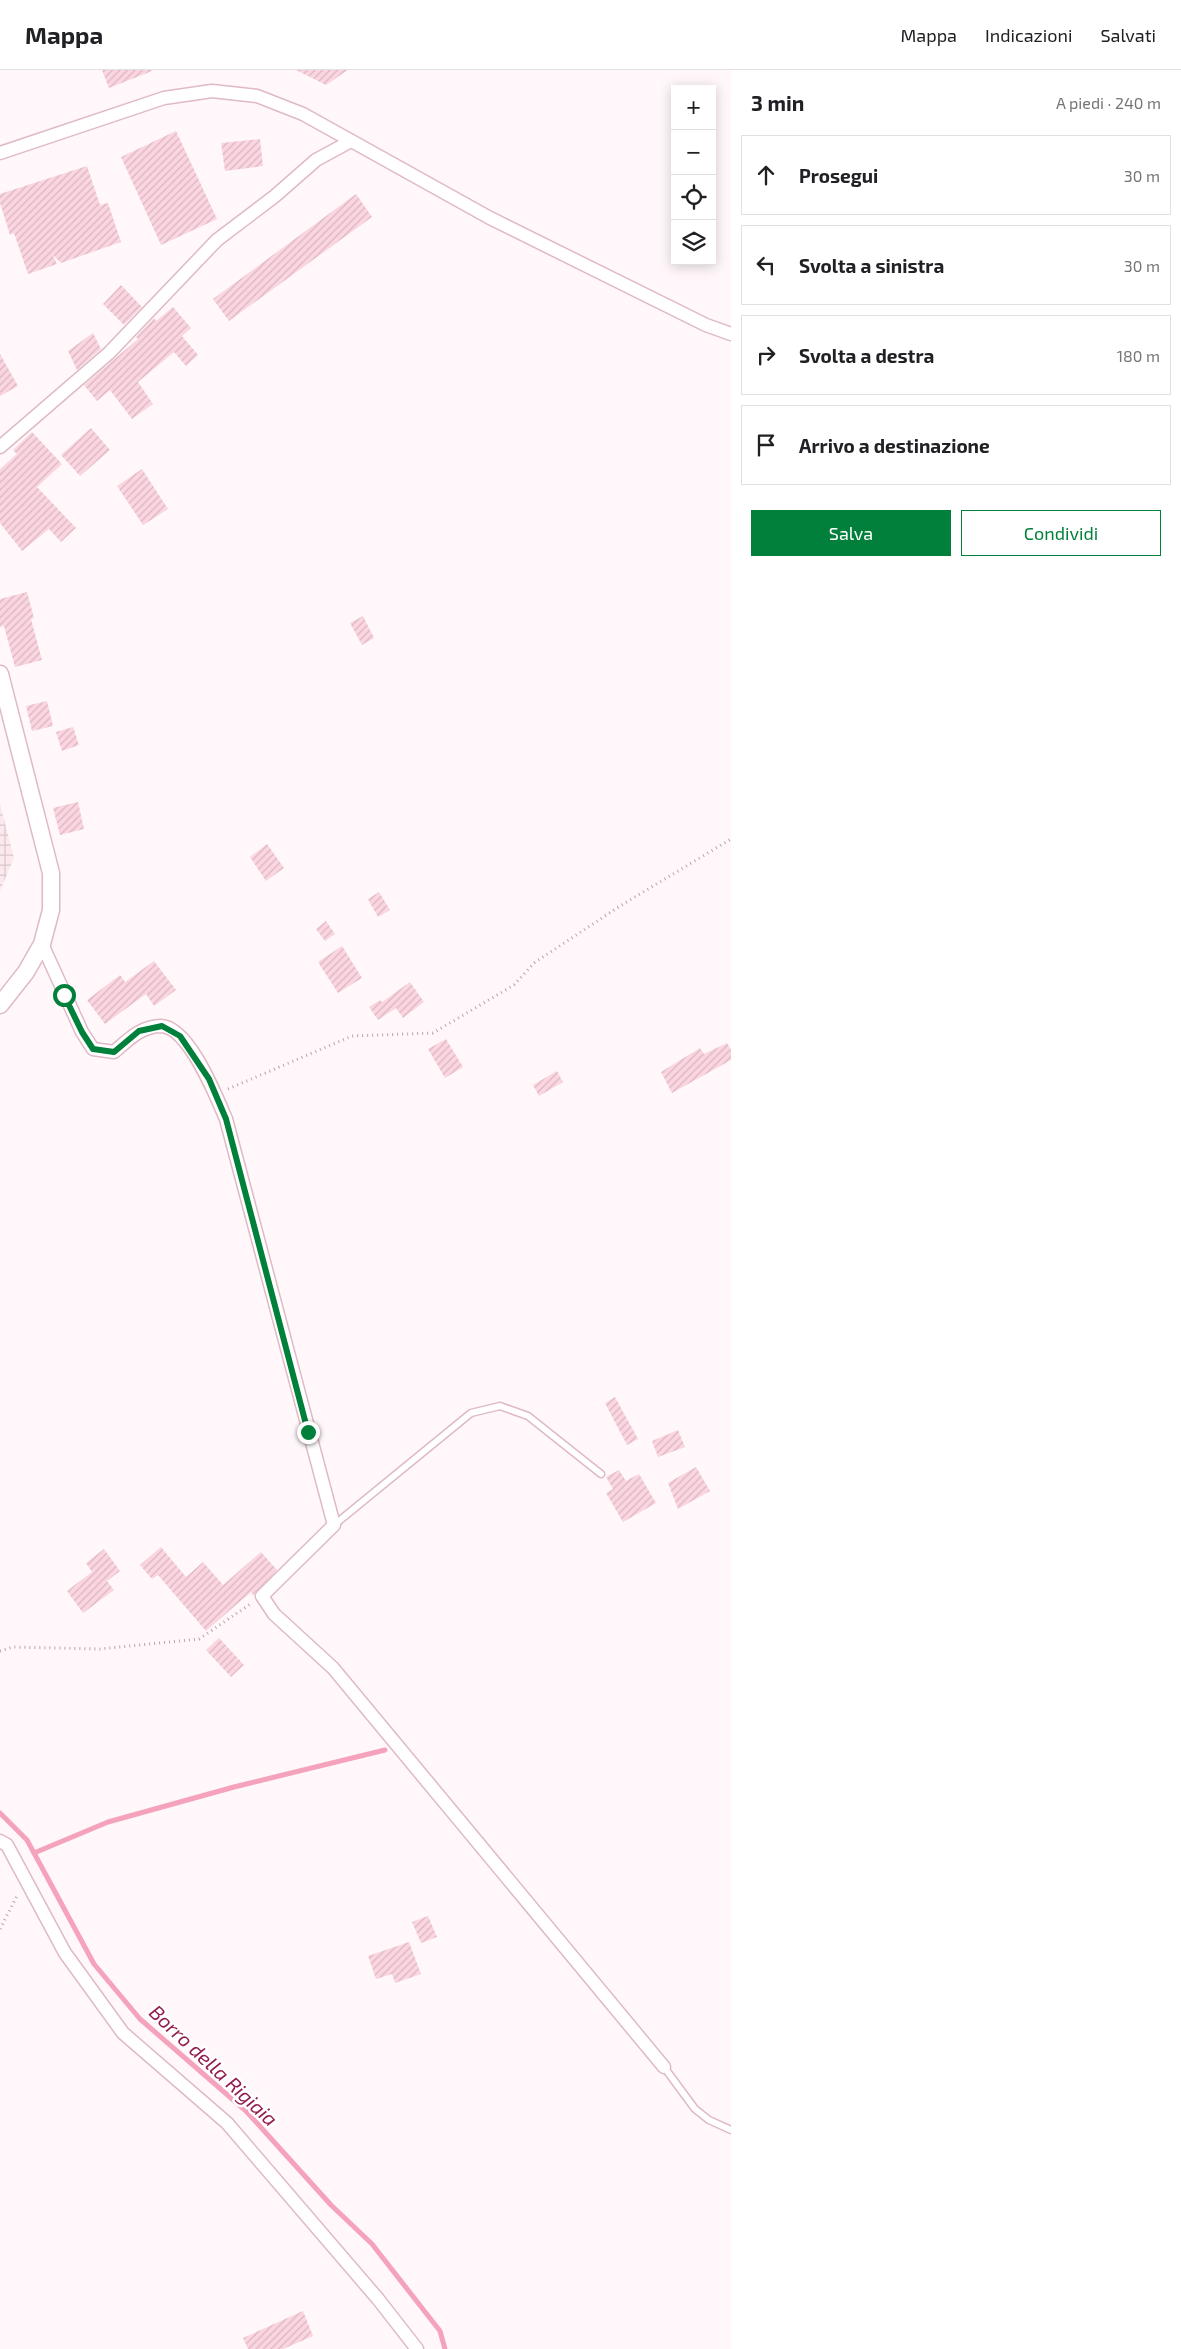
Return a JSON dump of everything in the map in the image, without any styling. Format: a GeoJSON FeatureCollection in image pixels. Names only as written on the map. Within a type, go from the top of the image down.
{"type":"FeatureCollection","features":[{"type":"Feature","properties":{"kind":"street"},"geometry":{"type":"LineString","coordinates":[[0,153],[164,98],[212,91],[257,96],[303,114],[498,222],[706,325],[731,334]]}},
{"type":"Feature","properties":{"kind":"street"},"geometry":{"type":"LineString","coordinates":[[0,446],[109,353],[217,240],[275,196],[316,160],[351,141]]}},
{"type":"Feature","properties":{"kind":"street"},"geometry":{"type":"LineString","coordinates":[[0,674],[51,873],[51,910],[42,944],[26,972],[0,1005]]}},
{"type":"Feature","properties":{"kind":"street"},"geometry":{"type":"LineString","coordinates":[[42,944],[82,1032],[93,1049],[114,1052],[139,1031],[162,1026],[180,1036],[209,1079],[226,1119],[334,1525],[262,1596],[274,1614],[333,1668],[664,2067]]}},
{"type":"Feature","properties":{"kind":"street"},"geometry":{"type":"LineString","coordinates":[[0,1841],[7,1845],[65,1953],[124,2032],[227,2123],[378,2300],[417,2349]]}},
{"type":"Feature","properties":{"kind":"lane"},"geometry":{"type":"LineString","coordinates":[[334,1525],[471,1413],[500,1406],[528,1416],[601,1474]]}},
{"type":"Feature","properties":{"kind":"lane"},"geometry":{"type":"LineString","coordinates":[[664,2067],[695,2109],[709,2120],[731,2130]]}},
{"type":"Feature","properties":{"kind":"path"},"geometry":{"type":"LineString","coordinates":[[216,1094],[352,1036],[433,1033],[514,986],[534,962],[620,906],[731,839]]}},
{"type":"Feature","properties":{"kind":"path"},"geometry":{"type":"LineString","coordinates":[[0,1651],[13,1647],[100,1648],[199,1639],[262,1596]]}},
{"type":"Feature","properties":{"kind":"path"},"geometry":{"type":"LineString","coordinates":[[0,1929],[25,1880]]}},
{"type":"Feature","properties":{"kind":"shaded area"},"geometry":{"type":"Polygon","coordinates":[[[0,804],[14,858],[0,891],[0,804]]]}},
{"type":"Feature","properties":{"kind":"building"},"geometry":{"type":"Polygon","coordinates":[[[102,70],[152,70],[152,71],[109,88],[102,70]]]}},
{"type":"Feature","properties":{"kind":"building"},"geometry":{"type":"Polygon","coordinates":[[[296,70],[348,70],[326,85],[296,70]]]}},
{"type":"Feature","properties":{"kind":"building"},"geometry":{"type":"Polygon","coordinates":[[[176,131],[217,219],[161,245],[121,157],[176,131]]]}},
{"type":"Feature","properties":{"kind":"building"},"geometry":{"type":"Polygon","coordinates":[[[260,139],[263,166],[225,171],[221,143],[260,139]]]}},
{"type":"Feature","properties":{"kind":"building"},"geometry":{"type":"Polygon","coordinates":[[[87,166],[100,205],[108,203],[121,242],[61,263],[52,254],[57,264],[28,274],[14,233],[10,235],[0,203],[0,194],[87,166]]]}},
{"type":"Feature","properties":{"kind":"building"},"geometry":{"type":"Polygon","coordinates":[[[356,194],[372,217],[229,321],[213,299],[356,194]]]}},
{"type":"Feature","properties":{"kind":"building"},"geometry":{"type":"Polygon","coordinates":[[[121,285],[142,307],[124,325],[103,304],[121,285]]]}},
{"type":"Feature","properties":{"kind":"building"},"geometry":{"type":"Polygon","coordinates":[[[173,307],[191,328],[182,336],[198,355],[186,366],[174,352],[138,382],[153,404],[132,419],[110,390],[97,401],[84,385],[138,339],[136,337],[154,318],[156,321],[173,307]]]}},
{"type":"Feature","properties":{"kind":"building"},"geometry":{"type":"Polygon","coordinates":[[[93,333],[101,349],[77,370],[68,351],[93,333]]]}},
{"type":"Feature","properties":{"kind":"building"},"geometry":{"type":"Polygon","coordinates":[[[0,354],[18,386],[0,396],[0,354]]]}},
{"type":"Feature","properties":{"kind":"building"},"geometry":{"type":"Polygon","coordinates":[[[91,428],[110,450],[80,476],[61,455],[91,428]]]}},
{"type":"Feature","properties":{"kind":"building"},"geometry":{"type":"Polygon","coordinates":[[[32,432],[62,464],[37,487],[76,528],[61,542],[49,529],[22,551],[0,523],[0,469],[17,454],[13,450],[32,432]]]}},
{"type":"Feature","properties":{"kind":"building"},"geometry":{"type":"Polygon","coordinates":[[[142,469],[168,509],[143,525],[117,486],[142,469]]]}},
{"type":"Feature","properties":{"kind":"building"},"geometry":{"type":"Polygon","coordinates":[[[27,592],[34,618],[31,619],[42,660],[15,667],[4,626],[0,627],[0,599],[27,592]]]}},
{"type":"Feature","properties":{"kind":"building"},"geometry":{"type":"Polygon","coordinates":[[[363,616],[374,638],[362,645],[350,623],[363,616]]]}},
{"type":"Feature","properties":{"kind":"building"},"geometry":{"type":"Polygon","coordinates":[[[47,701],[53,726],[32,731],[26,706],[47,701]]]}},
{"type":"Feature","properties":{"kind":"building"},"geometry":{"type":"Polygon","coordinates":[[[73,727],[79,745],[62,751],[56,732],[73,727]]]}},
{"type":"Feature","properties":{"kind":"building"},"geometry":{"type":"Polygon","coordinates":[[[78,802],[84,829],[60,835],[53,808],[78,802]]]}},
{"type":"Feature","properties":{"kind":"building"},"geometry":{"type":"Polygon","coordinates":[[[267,844],[284,868],[266,881],[250,857],[267,844]]]}},
{"type":"Feature","properties":{"kind":"building"},"geometry":{"type":"Polygon","coordinates":[[[379,892],[390,910],[378,917],[368,899],[379,892]]]}},
{"type":"Feature","properties":{"kind":"building"},"geometry":{"type":"Polygon","coordinates":[[[326,921],[335,934],[325,941],[316,929],[326,921]]]}},
{"type":"Feature","properties":{"kind":"building"},"geometry":{"type":"Polygon","coordinates":[[[342,946],[362,978],[338,993],[318,962],[342,946]]]}},
{"type":"Feature","properties":{"kind":"building"},"geometry":{"type":"Polygon","coordinates":[[[154,961],[176,990],[154,1006],[146,994],[105,1024],[87,1000],[120,975],[125,982],[154,961]]]}},
{"type":"Feature","properties":{"kind":"building"},"geometry":{"type":"Polygon","coordinates":[[[410,982],[424,1002],[403,1018],[396,1008],[378,1020],[369,1007],[380,1000],[382,1002],[410,982]]]}},
{"type":"Feature","properties":{"kind":"building"},"geometry":{"type":"Polygon","coordinates":[[[446,1039],[463,1067],[445,1078],[428,1049],[446,1039]]]}},
{"type":"Feature","properties":{"kind":"building"},"geometry":{"type":"Polygon","coordinates":[[[727,1043],[731,1050],[731,1060],[672,1093],[661,1072],[700,1048],[704,1054],[727,1043]]]}},
{"type":"Feature","properties":{"kind":"building"},"geometry":{"type":"Polygon","coordinates":[[[557,1071],[563,1082],[539,1096],[533,1085],[557,1071]]]}},
{"type":"Feature","properties":{"kind":"building"},"geometry":{"type":"Polygon","coordinates":[[[615,1397],[638,1439],[627,1445],[605,1403],[615,1397]]]}},
{"type":"Feature","properties":{"kind":"building"},"geometry":{"type":"Polygon","coordinates":[[[678,1430],[685,1447],[658,1457],[652,1441],[678,1430]]]}},
{"type":"Feature","properties":{"kind":"building"},"geometry":{"type":"Polygon","coordinates":[[[696,1467],[710,1491],[678,1509],[668,1483],[696,1467]]]}},
{"type":"Feature","properties":{"kind":"building"},"geometry":{"type":"Polygon","coordinates":[[[619,1470],[626,1481],[639,1474],[656,1503],[623,1522],[606,1493],[613,1489],[606,1477],[619,1470]]]}},
{"type":"Feature","properties":{"kind":"building"},"geometry":{"type":"Polygon","coordinates":[[[161,1547],[186,1577],[203,1562],[223,1585],[261,1552],[277,1570],[253,1595],[251,1592],[206,1631],[158,1575],[152,1579],[140,1565],[161,1547]]]}},
{"type":"Feature","properties":{"kind":"building"},"geometry":{"type":"Polygon","coordinates":[[[104,1549],[120,1571],[107,1581],[114,1590],[83,1613],[67,1591],[92,1572],[86,1563],[104,1549]]]}},
{"type":"Feature","properties":{"kind":"building"},"geometry":{"type":"Polygon","coordinates":[[[219,1638],[244,1665],[231,1677],[206,1650],[219,1638]]]}},
{"type":"Feature","properties":{"kind":"building"},"geometry":{"type":"Polygon","coordinates":[[[428,1916],[437,1937],[421,1943],[412,1922],[428,1916]]]}},
{"type":"Feature","properties":{"kind":"building"},"geometry":{"type":"Polygon","coordinates":[[[409,1942],[421,1974],[395,1983],[392,1974],[376,1979],[368,1956],[409,1942]]]}},
{"type":"Feature","properties":{"kind":"building"},"geometry":{"type":"Polygon","coordinates":[[[303,2311],[313,2336],[283,2349],[248,2349],[243,2338],[303,2311]]]}},
{"type":"Feature","properties":{"kind":"waterway"},"geometry":{"type":"LineString","coordinates":[[34,1853],[108,1822],[234,1787],[385,1750]]}},
{"type":"Feature","properties":{"kind":"waterway","name":"Borro della Rigiaia"},"geometry":{"type":"LineString","coordinates":[[0,1813],[27,1840],[94,1964],[140,2019],[246,2111],[331,2205],[372,2244],[440,2331],[445,2349]]}},
{"type":"Feature","properties":{"kind":"route"},"geometry":{"type":"LineString","coordinates":[[64,995],[82,1032],[93,1049],[114,1052],[139,1031],[162,1026],[180,1036],[209,1079],[226,1119],[308,1432]]}}]}
